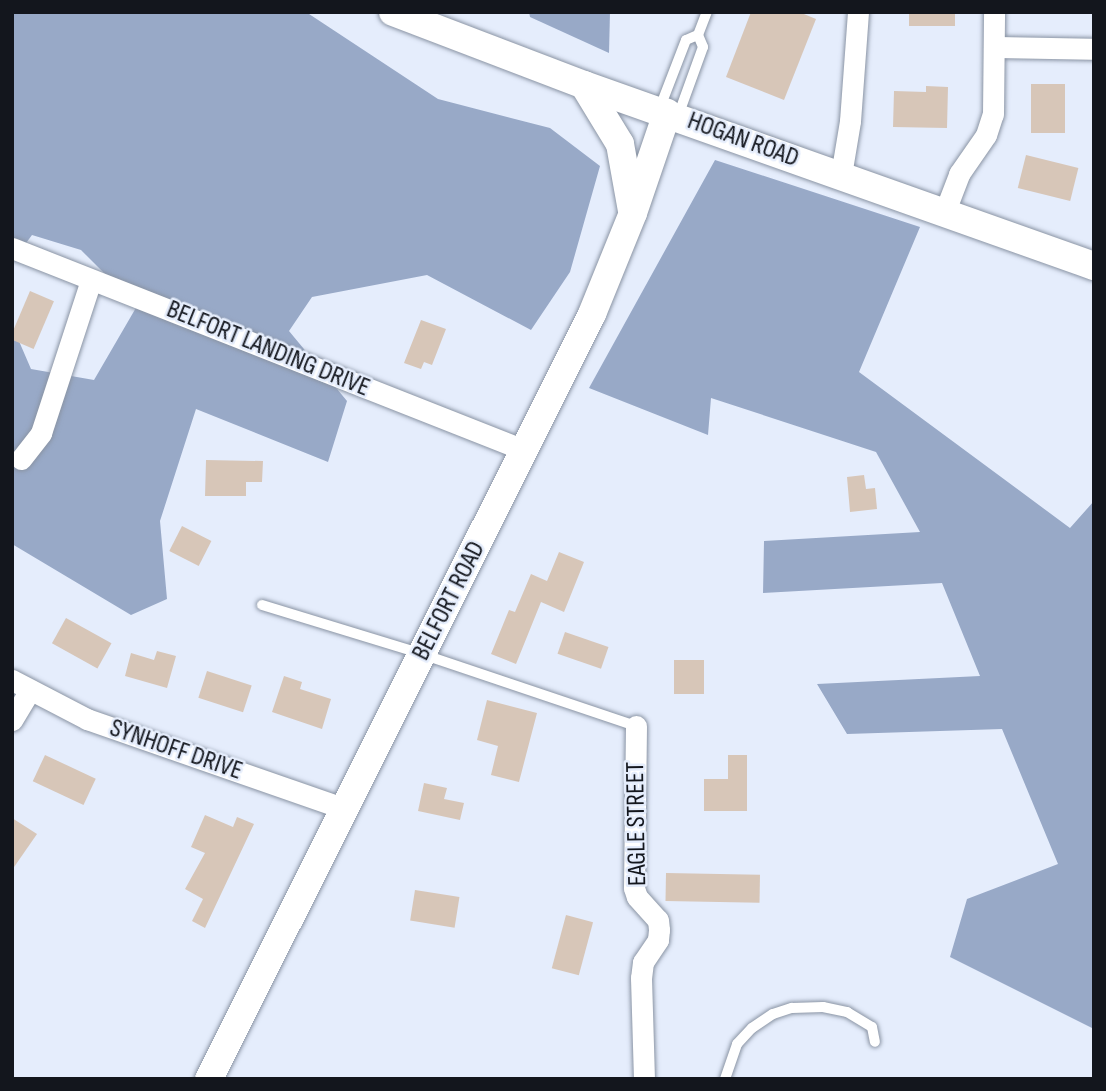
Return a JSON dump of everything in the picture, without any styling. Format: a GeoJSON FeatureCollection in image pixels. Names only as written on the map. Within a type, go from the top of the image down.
{"type":"FeatureCollection","features":[{"type":"Feature","properties":{"kind":"street"},"geometry":{"type":"LineString","coordinates":[[841,175],[850,121],[858,12]]}},
{"type":"Feature","properties":{"kind":"street"},"geometry":{"type":"LineString","coordinates":[[945,211],[959,174],[986,135],[993,114],[994,12]]}},
{"type":"Feature","properties":{"kind":"street","name":"HOGAN ROAD"},"geometry":{"type":"LineString","coordinates":[[395,13],[584,85],[1094,265]]}},
{"type":"Feature","properties":{"kind":"street"},"geometry":{"type":"LineString","coordinates":[[994,47],[1094,49]]}},
{"type":"Feature","properties":{"kind":"street"},"geometry":{"type":"LineString","coordinates":[[584,85],[620,144],[633,213]]}},
{"type":"Feature","properties":{"kind":"street","name":"BELFORT ROAD"},"geometry":{"type":"LineString","coordinates":[[209,1079],[592,314],[633,213],[668,113]]}},
{"type":"Feature","properties":{"kind":"street","name":"BELFORT LANDING DRIVE"},"geometry":{"type":"LineString","coordinates":[[12,248],[524,450]]}},
{"type":"Feature","properties":{"kind":"street"},"geometry":{"type":"LineString","coordinates":[[21,458],[41,433],[91,279]]}},
{"type":"Feature","properties":{"kind":"street"},"geometry":{"type":"LineString","coordinates":[[12,720],[21,685]]}},
{"type":"Feature","properties":{"kind":"street","name":"SYNHOFF DRIVE"},"geometry":{"type":"LineString","coordinates":[[21,685],[87,719],[345,809]]}},
{"type":"Feature","properties":{"kind":"street","name":"EAGLE STREET"},"geometry":{"type":"LineString","coordinates":[[636,726],[634,888],[637,897],[658,920],[659,930],[658,940],[643,962],[641,978],[644,1079]]}},
{"type":"Feature","properties":{"kind":"lane"},"geometry":{"type":"LineString","coordinates":[[668,113],[703,47],[698,35],[707,12]]}},
{"type":"Feature","properties":{"kind":"lane"},"geometry":{"type":"LineString","coordinates":[[668,113],[686,40],[698,35]]}},
{"type":"Feature","properties":{"kind":"lane"},"geometry":{"type":"LineString","coordinates":[[262,605],[422,654],[636,726]]}},
{"type":"Feature","properties":{"kind":"lane"},"geometry":{"type":"LineString","coordinates":[[725,1079],[737,1044],[752,1028],[773,1014],[792,1008],[822,1007],[847,1012],[872,1027],[875,1042]]}},
{"type":"Feature","properties":{"kind":"shaded area"},"geometry":{"type":"Polygon","coordinates":[[[12,12],[306,12],[438,99],[550,128],[600,166],[570,272],[531,330],[427,275],[312,297],[289,331],[347,401],[328,462],[196,409],[160,521],[167,599],[131,615],[12,544],[12,325],[31,369],[94,380],[137,306],[81,250],[32,235],[12,262],[12,12]]]}},
{"type":"Feature","properties":{"kind":"shaded area"},"geometry":{"type":"Polygon","coordinates":[[[529,12],[610,12],[609,53],[530,17],[529,12]]]}},
{"type":"Feature","properties":{"kind":"shaded area"},"geometry":{"type":"Polygon","coordinates":[[[715,160],[920,227],[859,372],[1070,528],[1094,501],[1094,1029],[950,957],[967,899],[1058,864],[1002,729],[847,734],[817,684],[980,676],[942,583],[763,593],[764,541],[920,532],[876,452],[711,398],[708,435],[589,388],[715,160]]]}},
{"type":"Feature","properties":{"kind":"building"},"geometry":{"type":"Polygon","coordinates":[[[751,12],[799,12],[816,19],[784,100],[726,77],[751,12]]]}},
{"type":"Feature","properties":{"kind":"building"},"geometry":{"type":"Polygon","coordinates":[[[909,12],[955,12],[955,26],[909,26],[909,12]]]}},
{"type":"Feature","properties":{"kind":"building"},"geometry":{"type":"Polygon","coordinates":[[[1031,84],[1065,84],[1065,133],[1031,133],[1031,84]]]}},
{"type":"Feature","properties":{"kind":"building"},"geometry":{"type":"Polygon","coordinates":[[[926,86],[948,87],[947,128],[893,127],[894,91],[926,92],[926,86]]]}},
{"type":"Feature","properties":{"kind":"building"},"geometry":{"type":"Polygon","coordinates":[[[1026,155],[1078,168],[1070,201],[1018,188],[1026,155]]]}},
{"type":"Feature","properties":{"kind":"building"},"geometry":{"type":"Polygon","coordinates":[[[30,291],[54,301],[34,349],[12,340],[12,333],[30,291]]]}},
{"type":"Feature","properties":{"kind":"building"},"geometry":{"type":"Polygon","coordinates":[[[421,320],[446,329],[432,365],[424,362],[421,369],[404,363],[421,320]]]}},
{"type":"Feature","properties":{"kind":"building"},"geometry":{"type":"Polygon","coordinates":[[[206,460],[263,461],[262,482],[246,482],[246,496],[205,496],[206,460]]]}},
{"type":"Feature","properties":{"kind":"building"},"geometry":{"type":"Polygon","coordinates":[[[864,475],[866,489],[875,488],[877,509],[850,512],[847,477],[864,475]]]}},
{"type":"Feature","properties":{"kind":"building"},"geometry":{"type":"Polygon","coordinates":[[[182,526],[211,541],[199,566],[169,551],[182,526]]]}},
{"type":"Feature","properties":{"kind":"building"},"geometry":{"type":"Polygon","coordinates":[[[559,552],[584,562],[564,612],[541,602],[516,664],[491,654],[509,610],[515,612],[531,574],[547,581],[559,552]]]}},
{"type":"Feature","properties":{"kind":"building"},"geometry":{"type":"Polygon","coordinates":[[[66,618],[111,643],[97,669],[52,643],[66,618]]]}},
{"type":"Feature","properties":{"kind":"building"},"geometry":{"type":"Polygon","coordinates":[[[565,632],[608,647],[601,669],[558,654],[565,632]]]}},
{"type":"Feature","properties":{"kind":"building"},"geometry":{"type":"Polygon","coordinates":[[[157,651],[176,656],[167,688],[125,676],[131,653],[154,660],[157,651]]]}},
{"type":"Feature","properties":{"kind":"building"},"geometry":{"type":"Polygon","coordinates":[[[674,660],[704,660],[704,694],[674,694],[674,660]]]}},
{"type":"Feature","properties":{"kind":"building"},"geometry":{"type":"Polygon","coordinates":[[[207,671],[252,686],[243,712],[198,698],[207,671]]]}},
{"type":"Feature","properties":{"kind":"building"},"geometry":{"type":"Polygon","coordinates":[[[284,676],[302,682],[300,689],[331,699],[322,729],[272,712],[284,676]]]}},
{"type":"Feature","properties":{"kind":"building"},"geometry":{"type":"Polygon","coordinates":[[[487,700],[537,713],[519,782],[491,775],[498,746],[477,740],[487,700]]]}},
{"type":"Feature","properties":{"kind":"building"},"geometry":{"type":"Polygon","coordinates":[[[45,755],[96,779],[83,805],[33,781],[45,755]]]}},
{"type":"Feature","properties":{"kind":"building"},"geometry":{"type":"Polygon","coordinates":[[[728,755],[747,755],[747,811],[704,811],[704,779],[728,779],[728,755]]]}},
{"type":"Feature","properties":{"kind":"building"},"geometry":{"type":"Polygon","coordinates":[[[424,783],[447,788],[444,799],[464,803],[460,820],[418,811],[424,783]]]}},
{"type":"Feature","properties":{"kind":"building"},"geometry":{"type":"Polygon","coordinates":[[[205,815],[233,827],[237,817],[254,824],[205,928],[192,921],[203,899],[185,889],[205,853],[191,847],[205,815]]]}},
{"type":"Feature","properties":{"kind":"building"},"geometry":{"type":"Polygon","coordinates":[[[12,818],[37,834],[12,870],[12,818]]]}},
{"type":"Feature","properties":{"kind":"building"},"geometry":{"type":"Polygon","coordinates":[[[666,873],[760,875],[759,903],[666,901],[666,873]]]}},
{"type":"Feature","properties":{"kind":"building"},"geometry":{"type":"Polygon","coordinates":[[[415,890],[459,897],[455,928],[410,921],[415,890]]]}},
{"type":"Feature","properties":{"kind":"building"},"geometry":{"type":"Polygon","coordinates":[[[566,915],[593,922],[579,975],[552,968],[566,915]]]}}]}
